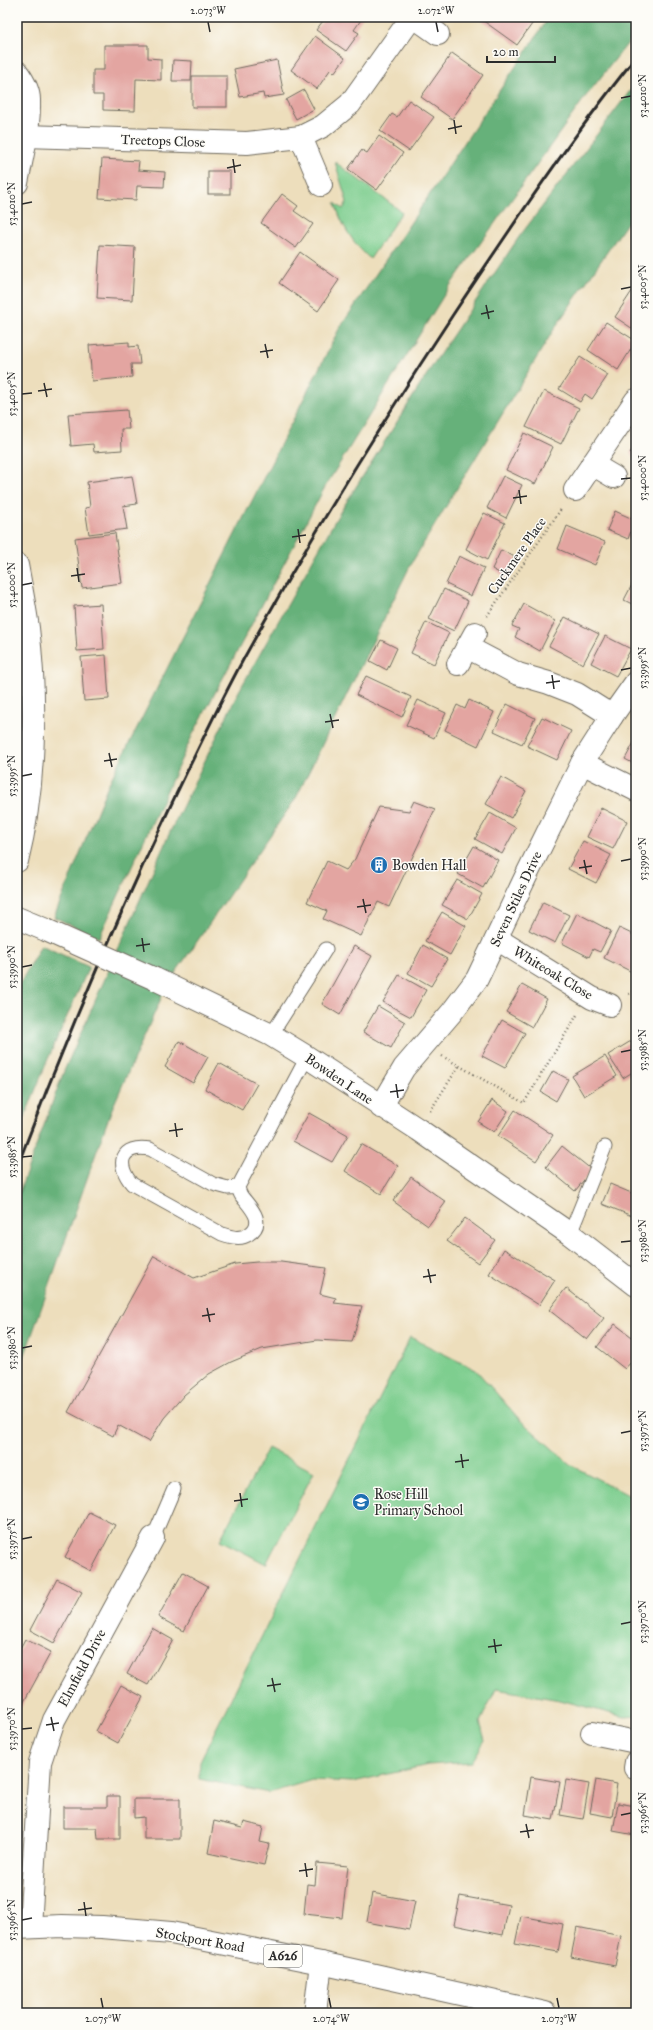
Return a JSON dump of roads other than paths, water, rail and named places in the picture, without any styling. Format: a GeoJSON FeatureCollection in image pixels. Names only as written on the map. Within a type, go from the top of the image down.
{"type":"FeatureCollection","features":[{"type":"Feature","properties":{"kind":"street","name":"Treetops Close"},"geometry":{"type":"LineString","coordinates":[[25,136],[247,143],[301,137],[322,126],[350,104],[413,17],[438,34]]}},
{"type":"Feature","properties":{"kind":"street"},"geometry":{"type":"LineString","coordinates":[[17,72],[24,82],[29,99],[23,112],[25,136],[17,183]]}},
{"type":"Feature","properties":{"kind":"street"},"geometry":{"type":"LineString","coordinates":[[301,137],[321,185]]}},
{"type":"Feature","properties":{"kind":"street"},"geometry":{"type":"LineString","coordinates":[[575,490],[636,400]]}},
{"type":"Feature","properties":{"kind":"street"},"geometry":{"type":"LineString","coordinates":[[592,464],[614,477]]}},
{"type":"Feature","properties":{"kind":"street"},"geometry":{"type":"LineString","coordinates":[[17,566],[28,629],[33,698],[30,769],[22,842],[17,861]]}},
{"type":"Feature","properties":{"kind":"street"},"geometry":{"type":"LineString","coordinates":[[467,648],[518,674],[549,682],[577,694],[612,716]]}},
{"type":"Feature","properties":{"kind":"street","name":"Seven Stiles Drive"},"geometry":{"type":"LineString","coordinates":[[381,1107],[404,1068],[477,979],[582,763],[636,682]]}},
{"type":"Feature","properties":{"kind":"street"},"geometry":{"type":"LineString","coordinates":[[582,763],[636,790]]}},
{"type":"Feature","properties":{"kind":"street","name":"Bowden Lane"},"geometry":{"type":"LineString","coordinates":[[17,918],[154,979],[271,1035],[419,1130],[570,1234],[636,1285]]}},
{"type":"Feature","properties":{"kind":"street","name":"Whiteoak Close"},"geometry":{"type":"LineString","coordinates":[[497,939],[601,1002]]}},
{"type":"Feature","properties":{"kind":"street","name":"Elmfield Drive"},"geometry":{"type":"LineString","coordinates":[[24,1928],[40,1762],[54,1720],[153,1538]]}},
{"type":"Feature","properties":{"kind":"street"},"geometry":{"type":"LineString","coordinates":[[592,1733],[636,1742]]}},
{"type":"Feature","properties":{"kind":"street","name":"Stockport Road"},"geometry":{"type":"LineString","coordinates":[[24,1928],[102,1927],[171,1933],[321,1963],[545,2013]]}},
{"type":"Feature","properties":{"kind":"street"},"geometry":{"type":"LineString","coordinates":[[315,2013],[321,1963]]}},
{"type":"Feature","properties":{"kind":"lane"},"geometry":{"type":"LineString","coordinates":[[271,1035],[326,949]]}},
{"type":"Feature","properties":{"kind":"lane"},"geometry":{"type":"LineString","coordinates":[[240,1184],[228,1188],[213,1184],[150,1149],[139,1147],[132,1148],[126,1153],[123,1159],[124,1175],[132,1184],[222,1234],[232,1237],[248,1235],[254,1229],[257,1220],[255,1211],[243,1198],[240,1184],[306,1057]]}},
{"type":"Feature","properties":{"kind":"lane"},"geometry":{"type":"LineString","coordinates":[[570,1234],[605,1147]]}},
{"type":"Feature","properties":{"kind":"lane"},"geometry":{"type":"LineString","coordinates":[[153,1538],[174,1489]]}},
{"type":"Feature","properties":{"kind":"railway"},"geometry":{"type":"LineString","coordinates":[[17,1167],[71,1031],[129,896],[197,751],[244,658],[319,527],[426,355],[542,183],[588,119],[636,57]]}},
{"type":"Feature","properties":{"kind":"place","name":"Bowden Hall"},"geometry":{"type":"Point","coordinates":[379,865]}},
{"type":"Feature","properties":{"kind":"place","name":"Rose Hill Primary School"},"geometry":{"type":"Point","coordinates":[361,1502]}}]}
